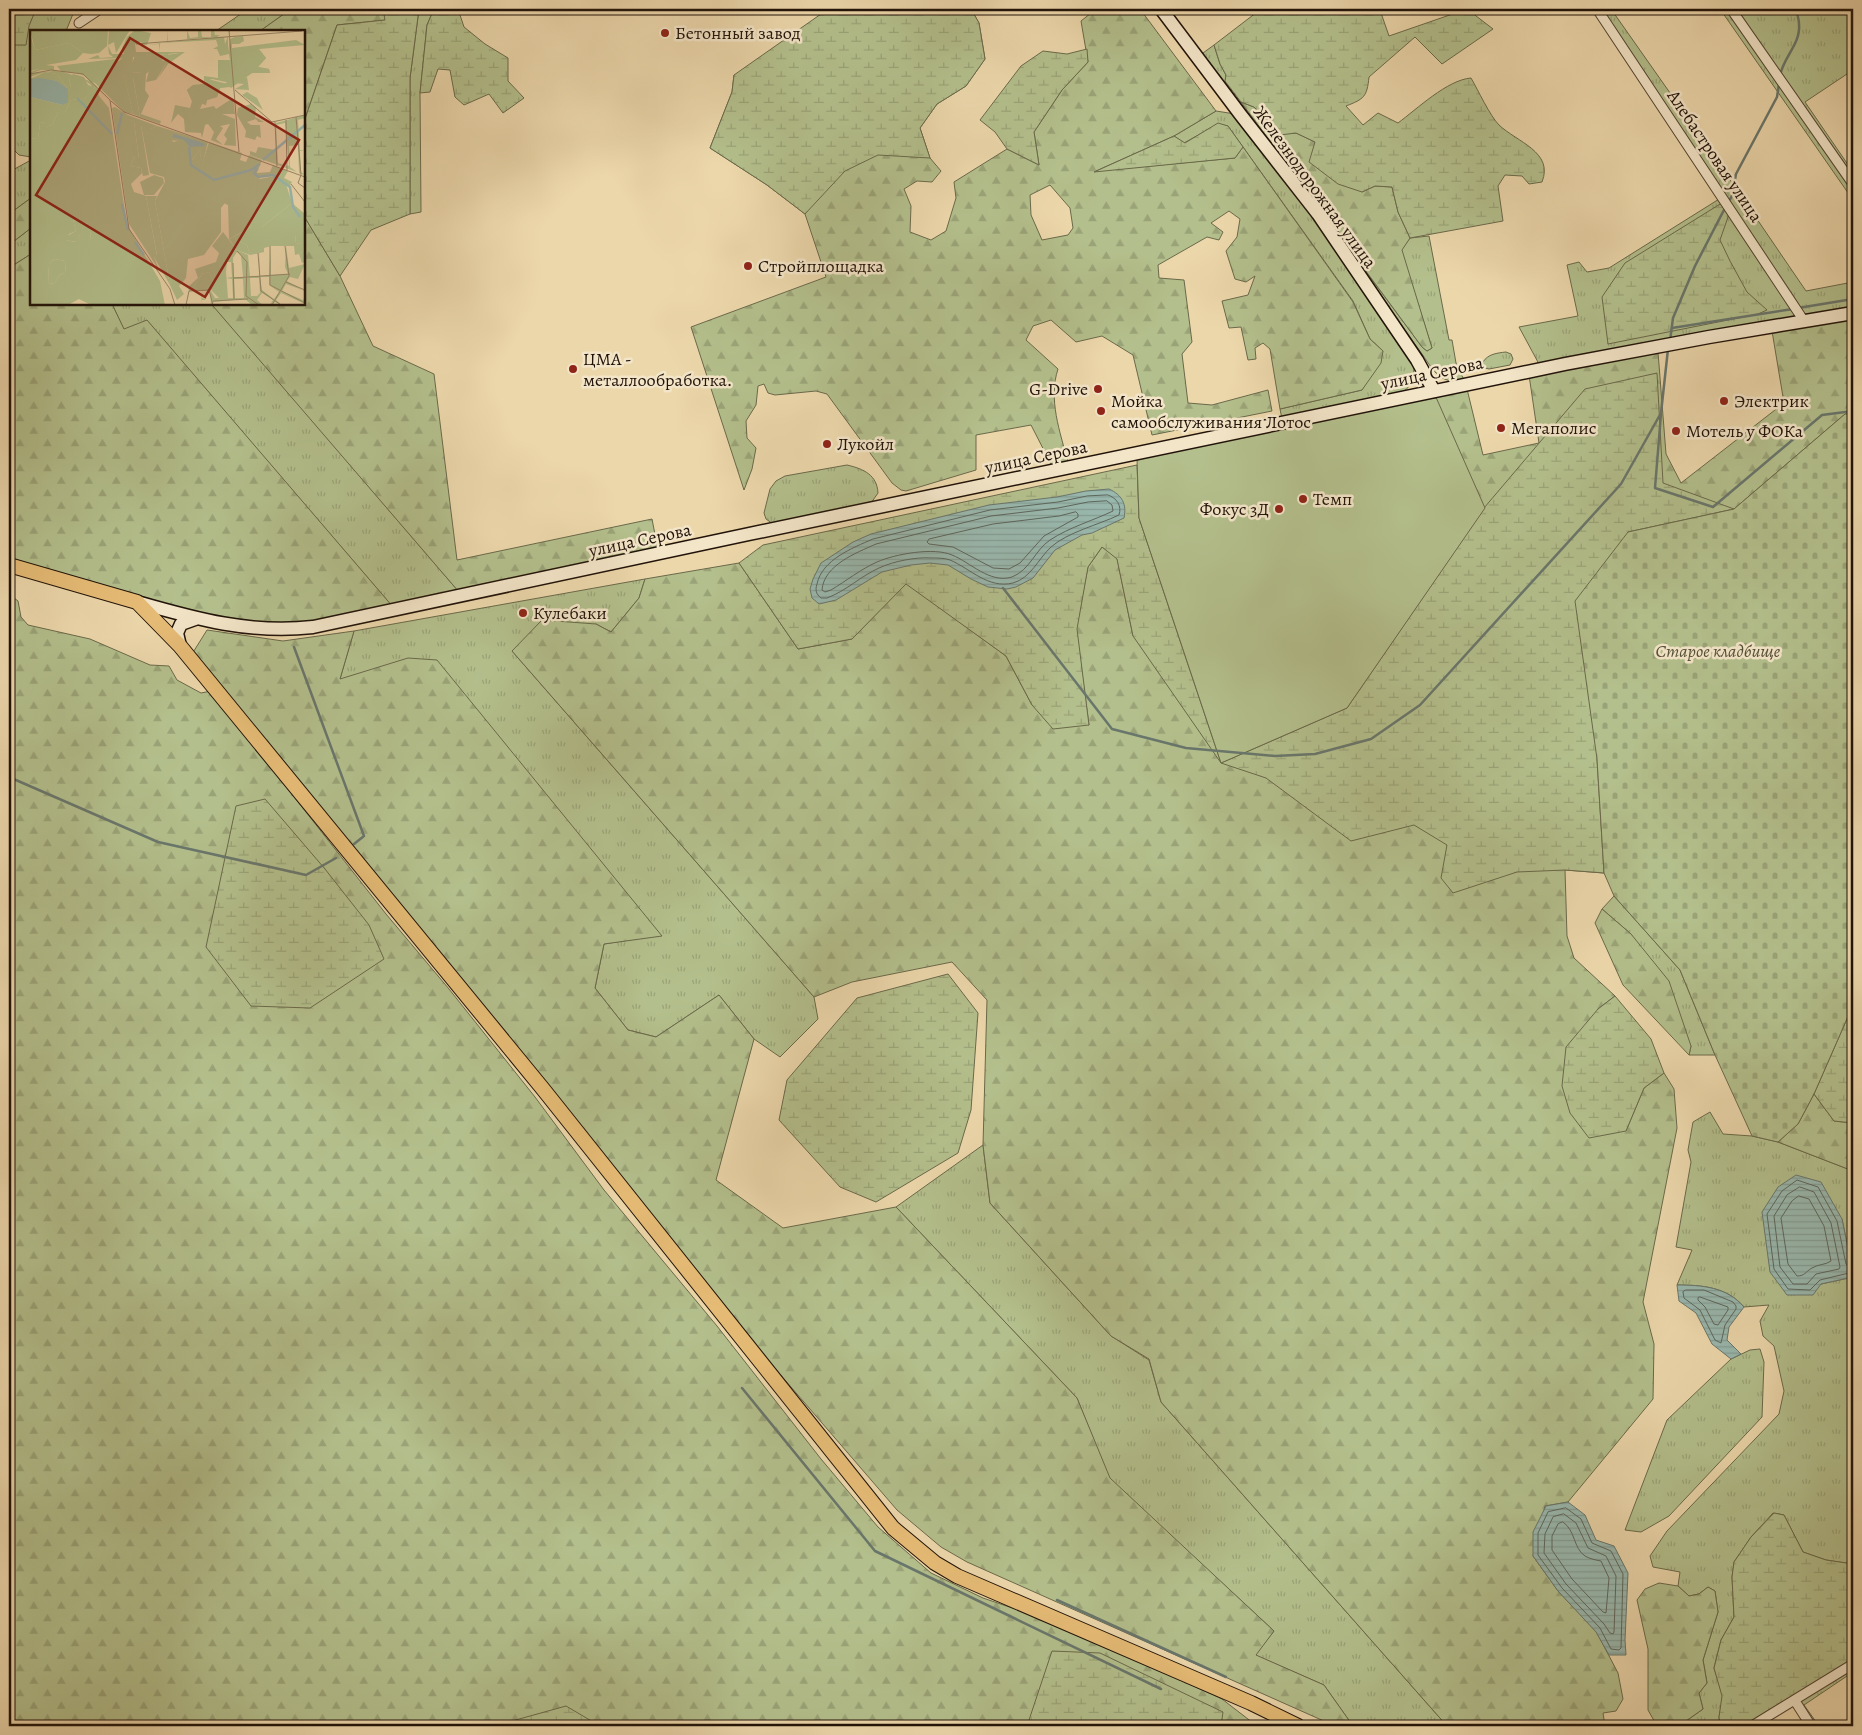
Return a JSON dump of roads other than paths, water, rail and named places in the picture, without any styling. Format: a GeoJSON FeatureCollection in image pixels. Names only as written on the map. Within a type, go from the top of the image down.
{"type":"FeatureCollection","features":[{"type":"Feature","properties":{"kind":"main road","name":"Железнодорожная улица"},"geometry":{"type":"LineString","coordinates":[[1161,9],[1318,214],[1417,360],[1434,390]]}},
{"type":"Feature","properties":{"kind":"main road","name":"улица Серова"},"geometry":{"type":"LineString","coordinates":[[137,602],[195,619],[256,629],[312,628],[1434,390],[1565,364],[1853,313]]}},
{"type":"Feature","properties":{"kind":"main road"},"geometry":{"type":"LineString","coordinates":[[9,565],[137,602],[180,646],[531,1074],[893,1528],[935,1563],[958,1576],[1251,1703],[1298,1726]]}},
{"type":"Feature","properties":{"kind":"main road"},"geometry":{"type":"LineString","coordinates":[[180,646],[177,633],[181,624],[195,619]]}},
{"type":"Feature","properties":{"kind":"street"},"geometry":{"type":"LineString","coordinates":[[79,23],[100,9]]}},
{"type":"Feature","properties":{"kind":"street","name":"Алебастровая улица"},"geometry":{"type":"LineString","coordinates":[[1597,9],[1804,321]]}},
{"type":"Feature","properties":{"kind":"street"},"geometry":{"type":"LineString","coordinates":[[1731,9],[1853,184]]}},
{"type":"Feature","properties":{"kind":"street"},"geometry":{"type":"LineString","coordinates":[[1752,1726],[1796,1701],[1853,1664]]}},
{"type":"Feature","properties":{"kind":"street"},"geometry":{"type":"LineString","coordinates":[[1796,1701],[1811,1726]]}},
{"type":"Feature","properties":{"kind":"water"},"geometry":{"type":"Polygon","coordinates":[[[1109,489],[1120,497],[1124,504],[1124,518],[1092,533],[1082,535],[1055,550],[1033,578],[1016,587],[1007,589],[988,587],[948,565],[930,563],[911,565],[882,572],[836,600],[819,604],[812,598],[810,589],[821,563],[853,542],[871,534],[989,505],[1109,489]]]}},
{"type":"Feature","properties":{"kind":"water"},"geometry":{"type":"Polygon","coordinates":[[[1796,1175],[1821,1182],[1842,1219],[1853,1273],[1853,1277],[1821,1284],[1813,1295],[1787,1295],[1770,1272],[1762,1212],[1778,1187],[1796,1175]]]}},
{"type":"Feature","properties":{"kind":"water"},"geometry":{"type":"Polygon","coordinates":[[[1677,1285],[1714,1288],[1730,1295],[1744,1307],[1729,1327],[1727,1340],[1741,1354],[1731,1359],[1712,1344],[1696,1313],[1679,1301],[1677,1285]]]}},
{"type":"Feature","properties":{"kind":"water"},"geometry":{"type":"Polygon","coordinates":[[[1568,1502],[1585,1515],[1596,1540],[1614,1546],[1628,1573],[1626,1655],[1609,1655],[1596,1632],[1558,1591],[1533,1556],[1533,1532],[1546,1506],[1568,1502]]]}},
{"type":"Feature","properties":{"kind":"waterway"},"geometry":{"type":"LineString","coordinates":[[1780,76],[1799,31],[1796,9]]}},
{"type":"Feature","properties":{"kind":"waterway"},"geometry":{"type":"LineString","coordinates":[[1729,201],[1732,196],[1736,174],[1777,97],[1779,84]]}},
{"type":"Feature","properties":{"kind":"waterway"},"geometry":{"type":"LineString","coordinates":[[1670,341],[1673,318],[1695,266],[1726,206]]}},
{"type":"Feature","properties":{"kind":"waterway"},"geometry":{"type":"LineString","coordinates":[[1798,308],[1853,299]]}},
{"type":"Feature","properties":{"kind":"waterway"},"geometry":{"type":"LineString","coordinates":[[1672,328],[1793,309]]}},
{"type":"Feature","properties":{"kind":"waterway"},"geometry":{"type":"LineString","coordinates":[[1003,588],[1112,729],[1186,748],[1275,756],[1315,754],[1371,739],[1420,705],[1621,484],[1661,413],[1668,349]]}},
{"type":"Feature","properties":{"kind":"waterway"},"geometry":{"type":"LineString","coordinates":[[1661,414],[1655,488],[1713,507],[1822,415],[1853,411]]}},
{"type":"Feature","properties":{"kind":"waterway"},"geometry":{"type":"LineString","coordinates":[[294,647],[364,836],[354,844]]}},
{"type":"Feature","properties":{"kind":"waterway"},"geometry":{"type":"LineString","coordinates":[[9,777],[158,842],[306,875],[336,858]]}},
{"type":"Feature","properties":{"kind":"waterway"},"geometry":{"type":"LineString","coordinates":[[742,1388],[875,1551],[1161,1689]]}},
{"type":"Feature","properties":{"kind":"waterway"},"geometry":{"type":"LineString","coordinates":[[1057,1600],[1226,1677]]}},
{"type":"Feature","properties":{"kind":"place","name":"Бетонный завод"},"geometry":{"type":"Point","coordinates":[665,33]}},
{"type":"Feature","properties":{"kind":"place","name":"Стройплощадка"},"geometry":{"type":"Point","coordinates":[748,266]}},
{"type":"Feature","properties":{"kind":"place","name":"ЦМА - металлообработка."},"geometry":{"type":"Point","coordinates":[573,369]}},
{"type":"Feature","properties":{"kind":"place","name":"G-Drive"},"geometry":{"type":"Point","coordinates":[1098,389]}},
{"type":"Feature","properties":{"kind":"place","name":"Электрик"},"geometry":{"type":"Point","coordinates":[1724,401]}},
{"type":"Feature","properties":{"kind":"place","name":"Мойка самообслуживания Лотос"},"geometry":{"type":"Point","coordinates":[1101,411]}},
{"type":"Feature","properties":{"kind":"place","name":"Мегаполис"},"geometry":{"type":"Point","coordinates":[1501,428]}},
{"type":"Feature","properties":{"kind":"place","name":"Мотель у ФОКа"},"geometry":{"type":"Point","coordinates":[1676,431]}},
{"type":"Feature","properties":{"kind":"place","name":"Лукойл"},"geometry":{"type":"Point","coordinates":[827,444]}},
{"type":"Feature","properties":{"kind":"place","name":"Темп"},"geometry":{"type":"Point","coordinates":[1303,499]}},
{"type":"Feature","properties":{"kind":"place","name":"Фокус 3Д"},"geometry":{"type":"Point","coordinates":[1279,509]}},
{"type":"Feature","properties":{"kind":"place","name":"Кулебаки"},"geometry":{"type":"Point","coordinates":[523,613]}},
{"type":"Feature","properties":{"kind":"park label","name":"Старое кладбище"},"geometry":{"type":"Point","coordinates":[1718,651]}}]}
